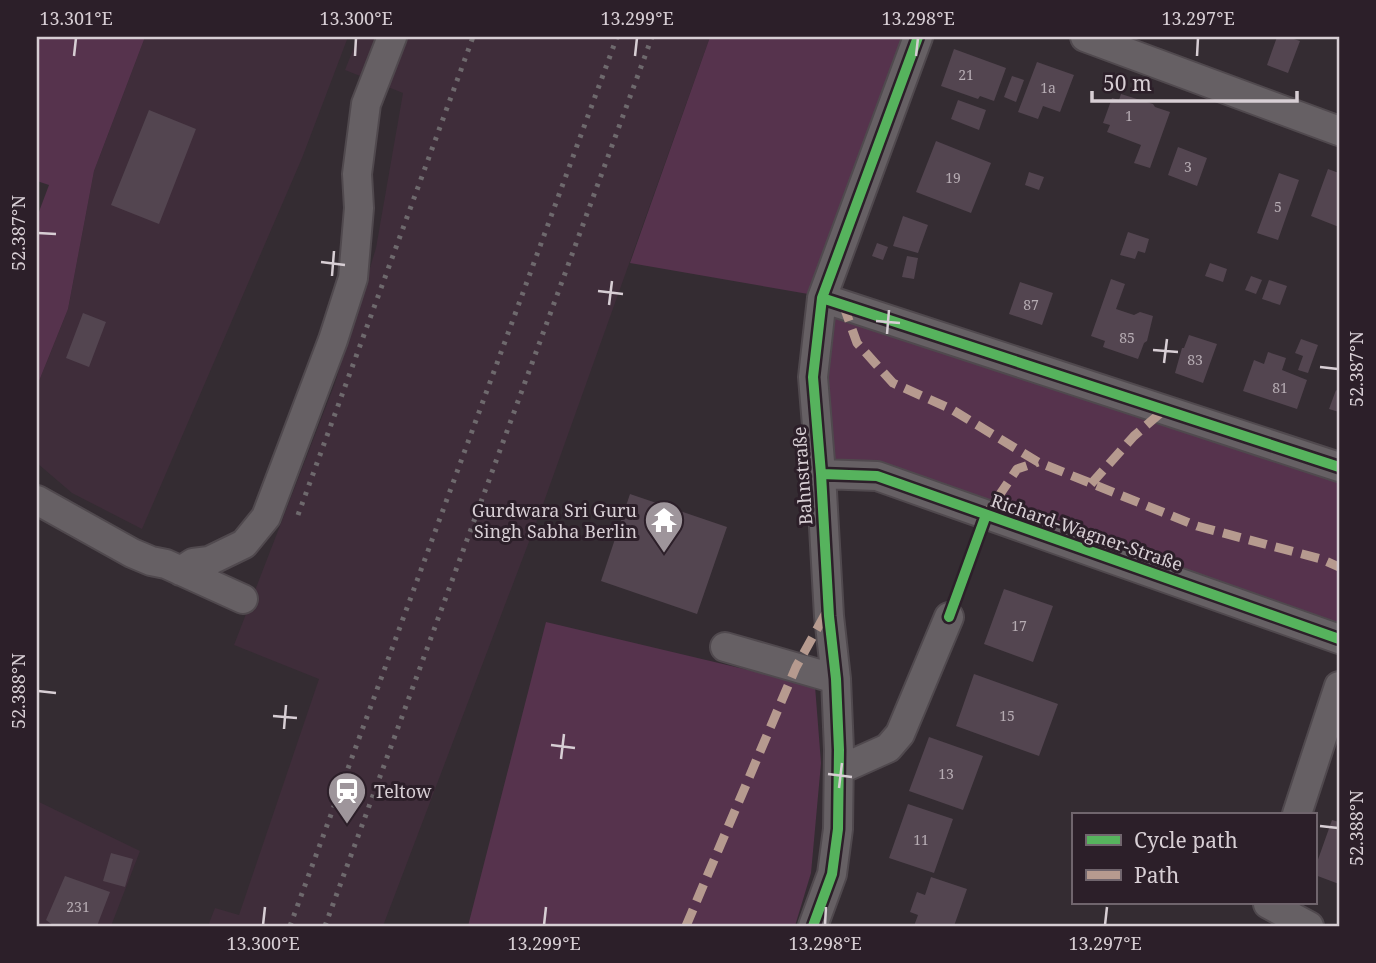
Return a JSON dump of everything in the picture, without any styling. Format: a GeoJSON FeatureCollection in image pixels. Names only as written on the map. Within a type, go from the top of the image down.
{"type":"FeatureCollection","features":[{"type":"Feature","properties":{"kind":"street"},"geometry":{"type":"LineString","coordinates":[[181,571],[193,563],[209,561],[244,544],[266,517],[333,340],[353,278],[359,208],[357,174],[366,104],[392,37]]}},
{"type":"Feature","properties":{"kind":"street","name":"Bahnstraße"},"geometry":{"type":"LineString","coordinates":[[813,926],[832,874],[838,829],[839,770],[836,679],[829,616],[813,377],[822,298],[918,37]]}},
{"type":"Feature","properties":{"kind":"street"},"geometry":{"type":"LineString","coordinates":[[1085,37],[1339,131]]}},
{"type":"Feature","properties":{"kind":"street"},"geometry":{"type":"LineString","coordinates":[[822,298],[1339,467]]}},
{"type":"Feature","properties":{"kind":"street","name":"Richard-Wagner-Straße"},"geometry":{"type":"LineString","coordinates":[[821,474],[877,476],[1339,639]]}},
{"type":"Feature","properties":{"kind":"street"},"geometry":{"type":"LineString","coordinates":[[37,500],[132,553],[166,564],[243,600]]}},
{"type":"Feature","properties":{"kind":"street"},"geometry":{"type":"LineString","coordinates":[[839,770],[888,748],[900,734],[949,617]]}},
{"type":"Feature","properties":{"kind":"street"},"geometry":{"type":"LineString","coordinates":[[725,647],[836,679]]}},
{"type":"Feature","properties":{"kind":"street"},"geometry":{"type":"LineString","coordinates":[[1297,813],[1339,686]]}},
{"type":"Feature","properties":{"kind":"street"},"geometry":{"type":"LineString","coordinates":[[1265,911],[1309,926]]}},
{"type":"Feature","properties":{"kind":"shaded area"},"geometry":{"type":"Polygon","coordinates":[[[37,37],[145,37],[94,171],[68,309],[37,386],[37,217],[49,185],[37,181],[37,37]]]}},
{"type":"Feature","properties":{"kind":"shaded area"},"geometry":{"type":"Polygon","coordinates":[[[145,37],[348,37],[302,158],[142,529],[72,493],[37,463],[37,386],[68,309],[94,171],[145,37]]]}},
{"type":"Feature","properties":{"kind":"shaded area"},"geometry":{"type":"Polygon","coordinates":[[[358,37],[710,37],[541,510],[383,926],[208,926],[215,908],[239,915],[319,679],[234,645],[335,383],[376,248],[403,93],[345,70],[358,37]]]}},
{"type":"Feature","properties":{"kind":"shaded area"},"geometry":{"type":"Polygon","coordinates":[[[710,37],[917,37],[814,295],[630,263],[710,37]]]}},
{"type":"Feature","properties":{"kind":"shaded area"},"geometry":{"type":"Polygon","coordinates":[[[822,298],[1339,467],[1339,639],[986,515],[821,474],[813,377],[822,298]]]}},
{"type":"Feature","properties":{"kind":"shaded area"},"geometry":{"type":"Polygon","coordinates":[[[546,622],[815,686],[821,763],[811,873],[795,926],[468,926],[546,622]]]}},
{"type":"Feature","properties":{"kind":"shaded area"},"geometry":{"type":"Polygon","coordinates":[[[37,801],[140,851],[111,926],[44,926],[37,923],[37,801]]]}},
{"type":"Feature","properties":{"kind":"building"},"geometry":{"type":"Polygon","coordinates":[[[1277,37],[1300,41],[1288,73],[1267,65],[1277,37]]]}},
{"type":"Feature","properties":{"kind":"building"},"geometry":{"type":"Polygon","coordinates":[[[954,49],[1006,68],[994,101],[980,96],[978,99],[941,86],[954,49]]]}},
{"type":"Feature","properties":{"kind":"building"},"geometry":{"type":"Polygon","coordinates":[[[1037,62],[1074,75],[1060,112],[1043,106],[1038,119],[1018,112],[1037,62]]]}},
{"type":"Feature","properties":{"kind":"building"},"geometry":{"type":"Polygon","coordinates":[[[1012,76],[1024,80],[1016,102],[1004,97],[1012,76]]]}},
{"type":"Feature","properties":{"kind":"building"},"geometry":{"type":"Polygon","coordinates":[[[1121,94],[1170,112],[1150,168],[1134,163],[1141,145],[1107,132],[1110,125],[1103,123],[1112,98],[1119,100],[1121,94]]]}},
{"type":"Feature","properties":{"kind":"building"},"geometry":{"type":"Polygon","coordinates":[[[958,100],[986,110],[979,130],[951,119],[958,100]]]}},
{"type":"Feature","properties":{"kind":"building"},"geometry":{"type":"Polygon","coordinates":[[[149,110],[196,129],[159,224],[111,205],[149,110]]]}},
{"type":"Feature","properties":{"kind":"building"},"geometry":{"type":"Polygon","coordinates":[[[936,141],[991,163],[971,213],[916,192],[936,141]]]}},
{"type":"Feature","properties":{"kind":"building"},"geometry":{"type":"Polygon","coordinates":[[[1178,147],[1207,158],[1197,186],[1168,175],[1178,147]]]}},
{"type":"Feature","properties":{"kind":"building"},"geometry":{"type":"Polygon","coordinates":[[[1328,169],[1339,173],[1339,227],[1311,216],[1328,169]]]}},
{"type":"Feature","properties":{"kind":"building"},"geometry":{"type":"Polygon","coordinates":[[[1029,172],[1044,177],[1039,190],[1025,185],[1029,172]]]}},
{"type":"Feature","properties":{"kind":"building"},"geometry":{"type":"Polygon","coordinates":[[[1279,173],[1299,180],[1278,240],[1257,233],[1279,173]]]}},
{"type":"Feature","properties":{"kind":"building"},"geometry":{"type":"Polygon","coordinates":[[[903,216],[928,225],[918,253],[893,246],[903,216]]]}},
{"type":"Feature","properties":{"kind":"building"},"geometry":{"type":"Polygon","coordinates":[[[1128,232],[1149,239],[1145,253],[1138,251],[1135,259],[1120,255],[1128,232]]]}},
{"type":"Feature","properties":{"kind":"building"},"geometry":{"type":"Polygon","coordinates":[[[877,243],[888,247],[883,260],[872,256],[877,243]]]}},
{"type":"Feature","properties":{"kind":"building"},"geometry":{"type":"Polygon","coordinates":[[[907,256],[918,258],[914,279],[902,277],[907,256]]]}},
{"type":"Feature","properties":{"kind":"building"},"geometry":{"type":"Polygon","coordinates":[[[1210,263],[1227,269],[1223,282],[1205,276],[1210,263]]]}},
{"type":"Feature","properties":{"kind":"building"},"geometry":{"type":"Polygon","coordinates":[[[1251,276],[1262,280],[1256,294],[1245,290],[1251,276]]]}},
{"type":"Feature","properties":{"kind":"building"},"geometry":{"type":"Polygon","coordinates":[[[1111,279],[1125,284],[1116,309],[1134,315],[1140,312],[1153,316],[1147,341],[1138,359],[1103,347],[1105,341],[1091,336],[1111,279]]]}},
{"type":"Feature","properties":{"kind":"building"},"geometry":{"type":"Polygon","coordinates":[[[1269,280],[1287,286],[1280,305],[1262,299],[1269,280]]]}},
{"type":"Feature","properties":{"kind":"building"},"geometry":{"type":"Polygon","coordinates":[[[1020,282],[1053,293],[1042,325],[1009,314],[1020,282]]]}},
{"type":"Feature","properties":{"kind":"building"},"geometry":{"type":"Polygon","coordinates":[[[83,313],[106,322],[89,367],[66,358],[83,313]]]}},
{"type":"Feature","properties":{"kind":"building"},"geometry":{"type":"Polygon","coordinates":[[[1189,335],[1217,344],[1203,383],[1175,373],[1189,335]]]}},
{"type":"Feature","properties":{"kind":"building"},"geometry":{"type":"Polygon","coordinates":[[[1301,339],[1318,345],[1308,373],[1298,370],[1303,356],[1295,353],[1301,339]]]}},
{"type":"Feature","properties":{"kind":"building"},"geometry":{"type":"Polygon","coordinates":[[[1268,352],[1286,358],[1282,370],[1307,380],[1297,409],[1243,391],[1254,360],[1264,364],[1268,352]]]}},
{"type":"Feature","properties":{"kind":"building"},"geometry":{"type":"Polygon","coordinates":[[[1336,390],[1339,392],[1339,412],[1329,409],[1336,390]]]}},
{"type":"Feature","properties":{"kind":"building","name":"Gurdwara Sri Guru Singh Sabha Berlin"},"geometry":{"type":"Polygon","coordinates":[[[630,494],[727,527],[697,614],[601,581],[630,494]]]}},
{"type":"Feature","properties":{"kind":"building"},"geometry":{"type":"Polygon","coordinates":[[[1004,589],[1053,606],[1033,662],[984,644],[1004,589]]]}},
{"type":"Feature","properties":{"kind":"building"},"geometry":{"type":"Polygon","coordinates":[[[974,674],[1058,704],[1039,756],[956,726],[974,674]]]}},
{"type":"Feature","properties":{"kind":"building"},"geometry":{"type":"Polygon","coordinates":[[[929,737],[983,756],[963,810],[909,791],[929,737]]]}},
{"type":"Feature","properties":{"kind":"building"},"geometry":{"type":"Polygon","coordinates":[[[908,804],[953,819],[934,873],[889,858],[908,804]]]}},
{"type":"Feature","properties":{"kind":"building"},"geometry":{"type":"Polygon","coordinates":[[[1332,820],[1339,822],[1339,884],[1316,875],[1316,865],[1332,820]]]}},
{"type":"Feature","properties":{"kind":"building"},"geometry":{"type":"Polygon","coordinates":[[[111,853],[133,859],[125,887],[103,881],[111,853]]]}},
{"type":"Feature","properties":{"kind":"building"},"geometry":{"type":"Polygon","coordinates":[[[65,876],[110,892],[97,926],[54,926],[46,920],[65,876]]]}},
{"type":"Feature","properties":{"kind":"building"},"geometry":{"type":"Polygon","coordinates":[[[931,877],[967,889],[954,926],[914,926],[918,915],[910,912],[917,892],[925,895],[931,877]]]}},
{"type":"Feature","properties":{"kind":"railway"},"geometry":{"type":"LineString","coordinates":[[298,515],[473,37]]}},
{"type":"Feature","properties":{"kind":"railway"},"geometry":{"type":"LineString","coordinates":[[290,926],[617,37]]}},
{"type":"Feature","properties":{"kind":"railway"},"geometry":{"type":"LineString","coordinates":[[325,926],[652,37]]}},
{"type":"Feature","properties":{"kind":"marked path"},"geometry":{"type":"LineString","coordinates":[[843,304],[857,343],[893,383],[951,409],[1038,462],[1197,526],[1321,559],[1339,567]]}},
{"type":"Feature","properties":{"kind":"marked path"},"geometry":{"type":"LineString","coordinates":[[1091,484],[1134,436],[1164,410]]}},
{"type":"Feature","properties":{"kind":"marked path"},"geometry":{"type":"LineString","coordinates":[[984,521],[1017,469],[1038,462]]}},
{"type":"Feature","properties":{"kind":"marked path"},"geometry":{"type":"LineString","coordinates":[[686,926],[796,667],[827,611]]}},
{"type":"Feature","properties":{"kind":"cycle path"},"geometry":{"type":"LineString","coordinates":[[813,926],[832,874],[838,829],[836,679],[829,616],[813,377],[822,298],[918,37]]}},
{"type":"Feature","properties":{"kind":"cycle path"},"geometry":{"type":"LineString","coordinates":[[822,298],[1339,467]]}},
{"type":"Feature","properties":{"kind":"cycle path"},"geometry":{"type":"LineString","coordinates":[[821,474],[877,476],[1339,639]]}},
{"type":"Feature","properties":{"kind":"cycle path"},"geometry":{"type":"LineString","coordinates":[[949,617],[986,515]]}},
{"type":"Feature","properties":{"kind":"place","name":"Gurdwara Sri Guru Singh Sabha Berlin"},"geometry":{"type":"Point","coordinates":[664,554]}},
{"type":"Feature","properties":{"kind":"place","name":"Teltow"},"geometry":{"type":"Point","coordinates":[347,825]}}]}
